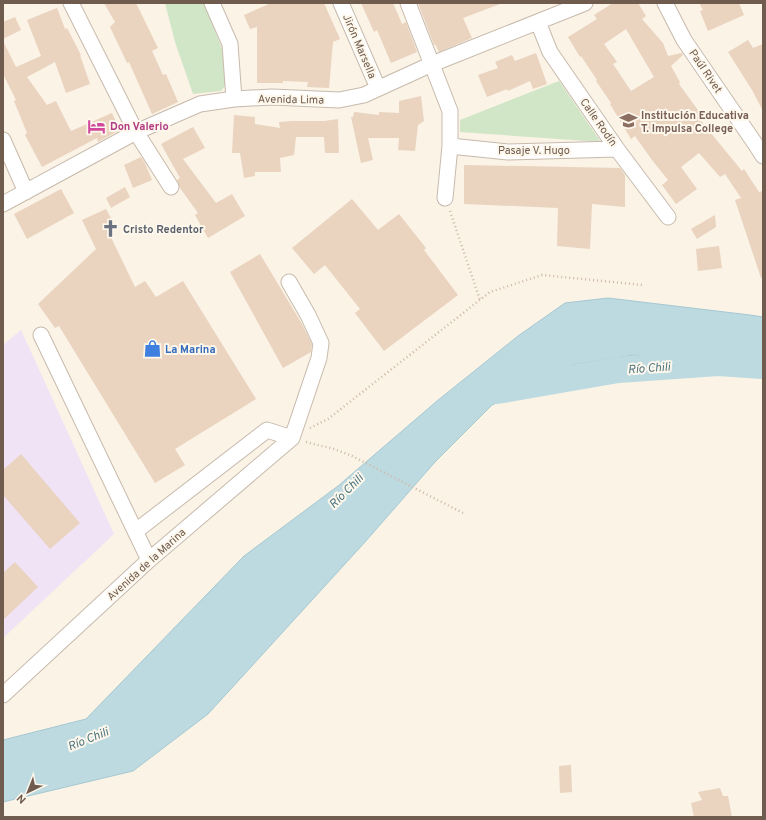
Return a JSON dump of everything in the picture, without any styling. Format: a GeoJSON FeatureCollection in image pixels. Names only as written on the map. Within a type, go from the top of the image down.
{"type":"FeatureCollection","features":[{"type":"Feature","properties":{"kind":"street"},"geometry":{"type":"LineString","coordinates":[[71,3],[136,132],[171,187]]}},
{"type":"Feature","properties":{"kind":"street"},"geometry":{"type":"LineString","coordinates":[[212,3],[230,44],[234,99]]}},
{"type":"Feature","properties":{"kind":"street","name":"Jirón Marsella"},"geometry":{"type":"LineString","coordinates":[[341,3],[378,88]]}},
{"type":"Feature","properties":{"kind":"street"},"geometry":{"type":"LineString","coordinates":[[408,3],[450,111],[447,204]]}},
{"type":"Feature","properties":{"kind":"street","name":"Avenida Lima"},"geometry":{"type":"LineString","coordinates":[[3,204],[136,132],[200,104],[234,99],[272,97],[339,100],[364,95],[432,64],[585,3]]}},
{"type":"Feature","properties":{"kind":"street","name":"Paúl Rivet"},"geometry":{"type":"LineString","coordinates":[[665,3],[684,40],[761,147]]}},
{"type":"Feature","properties":{"kind":"street","name":"Calle Rodín"},"geometry":{"type":"LineString","coordinates":[[538,22],[550,52],[617,149],[668,217]]}},
{"type":"Feature","properties":{"kind":"street"},"geometry":{"type":"LineString","coordinates":[[3,140],[26,192]]}},
{"type":"Feature","properties":{"kind":"street","name":"Pasaje V. Hugo"},"geometry":{"type":"LineString","coordinates":[[450,146],[508,152],[617,149]]}},
{"type":"Feature","properties":{"kind":"street"},"geometry":{"type":"LineString","coordinates":[[136,531],[266,430],[292,438],[319,358],[321,343],[308,315],[289,282]]}},
{"type":"Feature","properties":{"kind":"street"},"geometry":{"type":"LineString","coordinates":[[41,335],[149,560]]}},
{"type":"Feature","properties":{"kind":"street","name":"Avenida de la Marina"},"geometry":{"type":"LineString","coordinates":[[3,695],[149,560],[292,438]]}},
{"type":"Feature","properties":{"kind":"path"},"geometry":{"type":"LineString","coordinates":[[447,204],[480,300]]}},
{"type":"Feature","properties":{"kind":"path"},"geometry":{"type":"LineString","coordinates":[[292,438],[328,419],[490,292],[542,275],[642,285]]}},
{"type":"Feature","properties":{"kind":"path"},"geometry":{"type":"LineString","coordinates":[[315,444],[350,455],[463,513]]}},
{"type":"Feature","properties":{"kind":"shaded area"},"geometry":{"type":"Polygon","coordinates":[[[21,330],[114,534],[3,638],[3,345],[21,330]]]}},
{"type":"Feature","properties":{"kind":"green space"},"geometry":{"type":"Polygon","coordinates":[[[165,3],[204,3],[222,49],[226,85],[221,91],[193,94],[175,42],[165,3]]]}},
{"type":"Feature","properties":{"kind":"green space"},"geometry":{"type":"Polygon","coordinates":[[[559,81],[601,142],[460,132],[460,120],[559,81]]]}},
{"type":"Feature","properties":{"kind":"water"},"geometry":{"type":"Polygon","coordinates":[[[608,298],[763,317],[763,376],[708,370],[634,355],[572,365],[492,405],[435,462],[365,542],[208,714],[133,771],[3,802],[3,740],[86,719],[244,556],[338,486],[437,401],[518,336],[565,303],[608,298]]]}},
{"type":"Feature","properties":{"kind":"building"},"geometry":{"type":"Polygon","coordinates":[[[104,3],[136,3],[158,48],[152,51],[163,75],[166,74],[178,102],[152,114],[129,62],[127,63],[110,27],[115,22],[104,3]]]}},
{"type":"Feature","properties":{"kind":"building"},"geometry":{"type":"Polygon","coordinates":[[[271,3],[324,3],[340,39],[333,42],[329,88],[307,87],[308,82],[283,81],[283,83],[257,83],[257,27],[250,29],[244,15],[271,3]]]}},
{"type":"Feature","properties":{"kind":"building"},"geometry":{"type":"Polygon","coordinates":[[[361,3],[393,3],[402,24],[406,22],[417,52],[391,63],[377,30],[374,32],[361,3]]]}},
{"type":"Feature","properties":{"kind":"building"},"geometry":{"type":"Polygon","coordinates":[[[418,3],[500,4],[463,18],[472,38],[439,52],[435,44],[434,45],[418,3]]]}},
{"type":"Feature","properties":{"kind":"building"},"geometry":{"type":"Polygon","coordinates":[[[613,3],[638,3],[646,16],[642,19],[663,43],[668,56],[682,53],[683,55],[671,66],[680,82],[679,84],[700,113],[697,116],[742,171],[744,169],[759,192],[763,191],[763,278],[761,278],[735,200],[741,198],[725,174],[720,177],[699,153],[681,167],[697,189],[676,204],[662,185],[668,180],[635,136],[631,139],[610,104],[611,103],[596,81],[597,80],[581,56],[580,57],[568,37],[597,19],[594,15],[613,3]],[[626,29],[604,44],[617,62],[613,64],[631,91],[654,77],[626,29]]]}},
{"type":"Feature","properties":{"kind":"building"},"geometry":{"type":"Polygon","coordinates":[[[699,3],[739,3],[744,15],[708,31],[700,11],[703,10],[699,3]]]}},
{"type":"Feature","properties":{"kind":"building"},"geometry":{"type":"Polygon","coordinates":[[[57,8],[65,29],[67,28],[81,55],[90,84],[66,93],[55,62],[27,77],[47,105],[56,101],[71,131],[112,113],[120,130],[98,142],[97,138],[42,167],[25,135],[27,133],[14,101],[16,100],[3,74],[3,41],[16,67],[41,56],[27,20],[57,8]]]}},
{"type":"Feature","properties":{"kind":"building"},"geometry":{"type":"Polygon","coordinates":[[[15,17],[21,30],[3,39],[3,22],[15,17]]]}},
{"type":"Feature","properties":{"kind":"building"},"geometry":{"type":"Polygon","coordinates":[[[748,40],[753,48],[763,44],[763,111],[752,90],[728,52],[748,40]]]}},
{"type":"Feature","properties":{"kind":"building"},"geometry":{"type":"Polygon","coordinates":[[[536,53],[547,84],[533,89],[530,81],[508,91],[507,89],[487,97],[478,75],[498,68],[495,62],[512,55],[515,61],[536,53]]]}},
{"type":"Feature","properties":{"kind":"building"},"geometry":{"type":"Polygon","coordinates":[[[421,96],[424,121],[418,125],[415,151],[398,150],[399,138],[368,138],[373,160],[361,163],[351,117],[353,117],[354,112],[379,115],[379,112],[399,113],[399,101],[421,96]]]}},
{"type":"Feature","properties":{"kind":"building"},"geometry":{"type":"Polygon","coordinates":[[[234,115],[255,117],[255,124],[280,128],[279,122],[324,121],[338,119],[339,153],[325,153],[324,137],[296,137],[294,155],[280,158],[281,172],[255,172],[255,176],[244,178],[240,153],[232,153],[234,115]]]}},
{"type":"Feature","properties":{"kind":"building"},"geometry":{"type":"Polygon","coordinates":[[[193,127],[205,148],[183,159],[216,203],[232,194],[245,216],[208,238],[195,215],[198,213],[180,188],[177,180],[180,178],[161,144],[193,127]]]}},
{"type":"Feature","properties":{"kind":"building"},"geometry":{"type":"Polygon","coordinates":[[[141,157],[152,180],[133,188],[124,165],[141,157]]]}},
{"type":"Feature","properties":{"kind":"building"},"geometry":{"type":"Polygon","coordinates":[[[464,165],[620,168],[625,175],[625,207],[592,204],[590,249],[557,246],[558,208],[464,204],[464,165]]]}},
{"type":"Feature","properties":{"kind":"building"},"geometry":{"type":"Polygon","coordinates":[[[125,187],[130,197],[111,208],[106,198],[125,187]]]}},
{"type":"Feature","properties":{"kind":"building"},"geometry":{"type":"Polygon","coordinates":[[[61,189],[74,213],[27,239],[14,214],[61,189]]]}},
{"type":"Feature","properties":{"kind":"building"},"geometry":{"type":"Polygon","coordinates":[[[352,199],[378,230],[399,214],[426,248],[424,250],[458,295],[384,351],[355,313],[360,309],[325,265],[314,274],[292,248],[352,199]]]}},
{"type":"Feature","properties":{"kind":"building"},"geometry":{"type":"Polygon","coordinates":[[[106,209],[113,222],[105,225],[135,287],[145,281],[156,297],[183,281],[256,399],[175,449],[185,465],[155,483],[59,326],[55,328],[38,304],[96,249],[82,220],[106,209]]]}},
{"type":"Feature","properties":{"kind":"building"},"geometry":{"type":"Polygon","coordinates":[[[715,215],[716,227],[697,239],[691,229],[715,215]]]}},
{"type":"Feature","properties":{"kind":"building"},"geometry":{"type":"Polygon","coordinates":[[[719,246],[722,268],[698,271],[696,249],[719,246]]]}},
{"type":"Feature","properties":{"kind":"building"},"geometry":{"type":"Polygon","coordinates":[[[260,254],[302,324],[312,344],[311,352],[283,368],[230,272],[260,254]]]}},
{"type":"Feature","properties":{"kind":"building"},"geometry":{"type":"Polygon","coordinates":[[[21,454],[80,523],[50,549],[3,495],[3,470],[21,454]]]}},
{"type":"Feature","properties":{"kind":"building"},"geometry":{"type":"Polygon","coordinates":[[[15,562],[38,587],[3,620],[3,573],[15,562]]]}},
{"type":"Feature","properties":{"kind":"building"},"geometry":{"type":"Polygon","coordinates":[[[571,765],[572,792],[560,793],[559,766],[571,765]]]}},
{"type":"Feature","properties":{"kind":"building"},"geometry":{"type":"Polygon","coordinates":[[[720,788],[723,796],[728,796],[732,817],[694,817],[691,803],[702,800],[698,792],[720,788]]]}},
{"type":"Feature","properties":{"kind":"waterway","name":"Río Chili"},"geometry":{"type":"LineString","coordinates":[[497,391],[618,370],[718,363],[763,366]]}},
{"type":"Feature","properties":{"kind":"place","name":"Institución Educativa T. Impulsa College"},"geometry":{"type":"Point","coordinates":[628,121]}},
{"type":"Feature","properties":{"kind":"place","name":"Don Valerio"},"geometry":{"type":"Point","coordinates":[97,126]}},
{"type":"Feature","properties":{"kind":"place","name":"Cristo Redentor"},"geometry":{"type":"Point","coordinates":[110,229]}},
{"type":"Feature","properties":{"kind":"place","name":"La Marina"},"geometry":{"type":"Point","coordinates":[152,349]}}]}
